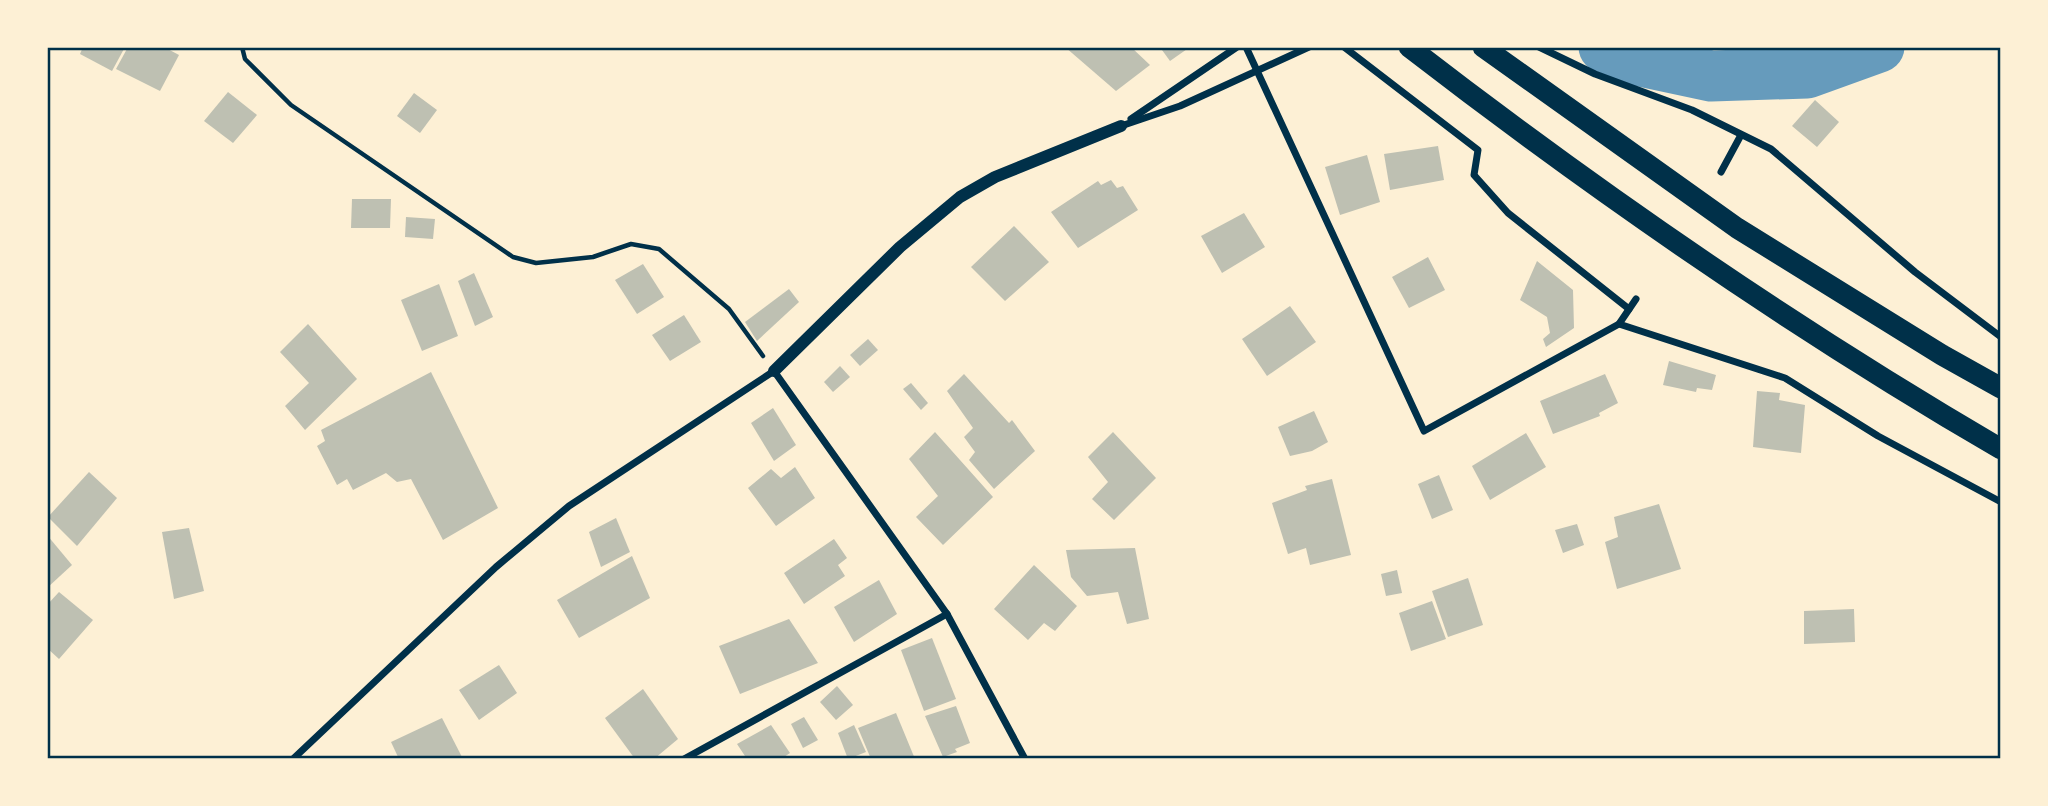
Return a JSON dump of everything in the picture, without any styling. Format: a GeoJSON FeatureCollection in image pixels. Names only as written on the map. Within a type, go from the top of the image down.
{"type":"FeatureCollection","features":[{"type":"Feature","properties":{"kind":"highway"},"geometry":{"type":"LineString","coordinates":[[1409,47],[1522,134],[1703,262],[2001,449]]}},
{"type":"Feature","properties":{"kind":"highway"},"geometry":{"type":"LineString","coordinates":[[1483,47],[1737,228],[1942,355],[2001,388]]}},
{"type":"Feature","properties":{"kind":"street"},"geometry":{"type":"LineString","coordinates":[[1121,125],[1237,47]]}},
{"type":"Feature","properties":{"kind":"street"},"geometry":{"type":"LineString","coordinates":[[1246,47],[1424,431],[1619,324],[1636,299]]}},
{"type":"Feature","properties":{"kind":"street"},"geometry":{"type":"LineString","coordinates":[[293,759],[496,567],[569,506],[774,371],[900,247],[960,197],[995,177],[1121,125],[1180,106],[1309,47]]}},
{"type":"Feature","properties":{"kind":"street"},"geometry":{"type":"LineString","coordinates":[[1345,47],[1478,149],[1474,175],[1508,212],[1629,309]]}},
{"type":"Feature","properties":{"kind":"street"},"geometry":{"type":"LineString","coordinates":[[1539,47],[1595,74],[1692,110],[1771,149],[1915,272],[2001,337]]}},
{"type":"Feature","properties":{"kind":"street"},"geometry":{"type":"LineString","coordinates":[[1721,172],[1741,135]]}},
{"type":"Feature","properties":{"kind":"street"},"geometry":{"type":"LineString","coordinates":[[1619,324],[1785,378],[1878,436],[2001,502]]}},
{"type":"Feature","properties":{"kind":"street"},"geometry":{"type":"LineString","coordinates":[[774,371],[947,614],[1025,759]]}},
{"type":"Feature","properties":{"kind":"street"},"geometry":{"type":"LineString","coordinates":[[684,759],[947,614]]}},
{"type":"Feature","properties":{"kind":"path"},"geometry":{"type":"LineString","coordinates":[[242,47],[245,59],[290,105],[513,257],[536,263],[593,257],[631,244],[659,249],[729,309],[774,371]]}},
{"type":"Feature","properties":{"kind":"building"},"geometry":{"type":"Polygon","coordinates":[[[83,47],[125,47],[112,71],[80,54],[83,47]]]}},
{"type":"Feature","properties":{"kind":"building"},"geometry":{"type":"Polygon","coordinates":[[[128,47],[164,47],[179,55],[160,91],[116,69],[128,47]]]}},
{"type":"Feature","properties":{"kind":"building"},"geometry":{"type":"Polygon","coordinates":[[[1065,47],[1131,47],[1150,65],[1116,91],[1065,47]]]}},
{"type":"Feature","properties":{"kind":"building"},"geometry":{"type":"Polygon","coordinates":[[[1165,47],[1190,47],[1170,61],[1162,50],[1165,47]]]}},
{"type":"Feature","properties":{"kind":"building"},"geometry":{"type":"Polygon","coordinates":[[[228,92],[257,115],[233,143],[204,121],[228,92]]]}},
{"type":"Feature","properties":{"kind":"building"},"geometry":{"type":"Polygon","coordinates":[[[414,93],[437,110],[420,133],[397,116],[414,93]]]}},
{"type":"Feature","properties":{"kind":"building"},"geometry":{"type":"Polygon","coordinates":[[[1815,100],[1839,122],[1817,147],[1792,126],[1815,100]]]}},
{"type":"Feature","properties":{"kind":"building"},"geometry":{"type":"Polygon","coordinates":[[[1438,146],[1444,180],[1390,190],[1384,154],[1438,146]]]}},
{"type":"Feature","properties":{"kind":"building"},"geometry":{"type":"Polygon","coordinates":[[[1367,155],[1380,202],[1340,215],[1325,167],[1367,155]]]}},
{"type":"Feature","properties":{"kind":"building"},"geometry":{"type":"Polygon","coordinates":[[[1111,180],[1117,188],[1123,186],[1138,210],[1078,248],[1051,212],[1098,181],[1101,185],[1111,180]]]}},
{"type":"Feature","properties":{"kind":"building"},"geometry":{"type":"Polygon","coordinates":[[[352,199],[391,199],[390,228],[351,228],[352,199]]]}},
{"type":"Feature","properties":{"kind":"building"},"geometry":{"type":"Polygon","coordinates":[[[1244,213],[1265,247],[1222,273],[1201,236],[1244,213]]]}},
{"type":"Feature","properties":{"kind":"building"},"geometry":{"type":"Polygon","coordinates":[[[406,217],[435,219],[433,239],[405,237],[406,217]]]}},
{"type":"Feature","properties":{"kind":"building"},"geometry":{"type":"Polygon","coordinates":[[[1014,226],[1049,262],[1005,301],[971,267],[1014,226]]]}},
{"type":"Feature","properties":{"kind":"building"},"geometry":{"type":"Polygon","coordinates":[[[1428,257],[1445,290],[1409,308],[1392,277],[1428,257]]]}},
{"type":"Feature","properties":{"kind":"building"},"geometry":{"type":"Polygon","coordinates":[[[1537,261],[1573,290],[1574,328],[1546,347],[1543,339],[1550,333],[1547,317],[1520,300],[1537,261]]]}},
{"type":"Feature","properties":{"kind":"building"},"geometry":{"type":"Polygon","coordinates":[[[643,264],[664,297],[637,314],[615,280],[643,264]]]}},
{"type":"Feature","properties":{"kind":"building"},"geometry":{"type":"Polygon","coordinates":[[[474,273],[493,317],[475,326],[458,281],[474,273]]]}},
{"type":"Feature","properties":{"kind":"building"},"geometry":{"type":"Polygon","coordinates":[[[439,284],[458,336],[422,351],[401,300],[439,284]]]}},
{"type":"Feature","properties":{"kind":"building"},"geometry":{"type":"Polygon","coordinates":[[[789,289],[799,302],[757,341],[745,322],[789,289]]]}},
{"type":"Feature","properties":{"kind":"building"},"geometry":{"type":"Polygon","coordinates":[[[1290,306],[1316,342],[1267,376],[1242,339],[1290,306]]]}},
{"type":"Feature","properties":{"kind":"building"},"geometry":{"type":"Polygon","coordinates":[[[684,315],[701,342],[670,361],[652,335],[684,315]]]}},
{"type":"Feature","properties":{"kind":"building"},"geometry":{"type":"Polygon","coordinates":[[[308,324],[357,379],[305,430],[285,406],[309,383],[280,352],[308,324]]]}},
{"type":"Feature","properties":{"kind":"building"},"geometry":{"type":"Polygon","coordinates":[[[868,339],[878,350],[860,366],[850,355],[868,339]]]}},
{"type":"Feature","properties":{"kind":"building"},"geometry":{"type":"Polygon","coordinates":[[[1669,361],[1716,375],[1712,390],[1697,388],[1696,392],[1663,385],[1669,361]]]}},
{"type":"Feature","properties":{"kind":"building"},"geometry":{"type":"Polygon","coordinates":[[[840,366],[850,377],[833,392],[824,382],[840,366]]]}},
{"type":"Feature","properties":{"kind":"building"},"geometry":{"type":"Polygon","coordinates":[[[431,372],[498,508],[443,540],[411,479],[397,482],[386,473],[353,490],[347,479],[337,485],[317,446],[325,441],[321,430],[431,372]]]}},
{"type":"Feature","properties":{"kind":"building"},"geometry":{"type":"Polygon","coordinates":[[[964,374],[1009,423],[1012,420],[1035,451],[994,489],[969,460],[975,452],[964,437],[973,428],[947,391],[964,374]]]}},
{"type":"Feature","properties":{"kind":"building"},"geometry":{"type":"Polygon","coordinates":[[[1605,374],[1618,403],[1599,413],[1600,416],[1553,434],[1540,401],[1605,374]]]}},
{"type":"Feature","properties":{"kind":"building"},"geometry":{"type":"Polygon","coordinates":[[[911,383],[928,403],[921,410],[903,389],[911,383]]]}},
{"type":"Feature","properties":{"kind":"building"},"geometry":{"type":"Polygon","coordinates":[[[1757,391],[1780,393],[1779,400],[1805,405],[1801,453],[1753,447],[1757,391]]]}},
{"type":"Feature","properties":{"kind":"building"},"geometry":{"type":"Polygon","coordinates":[[[773,408],[796,445],[774,461],[751,423],[773,408]]]}},
{"type":"Feature","properties":{"kind":"building"},"geometry":{"type":"Polygon","coordinates":[[[1314,411],[1328,442],[1312,451],[1290,456],[1278,427],[1314,411]]]}},
{"type":"Feature","properties":{"kind":"building"},"geometry":{"type":"Polygon","coordinates":[[[935,432],[993,497],[943,545],[916,517],[938,496],[909,459],[935,432]]]}},
{"type":"Feature","properties":{"kind":"building"},"geometry":{"type":"Polygon","coordinates":[[[1113,432],[1156,478],[1114,520],[1092,499],[1108,482],[1088,457],[1113,432]]]}},
{"type":"Feature","properties":{"kind":"building"},"geometry":{"type":"Polygon","coordinates":[[[1526,433],[1546,467],[1490,500],[1472,466],[1526,433]]]}},
{"type":"Feature","properties":{"kind":"building"},"geometry":{"type":"Polygon","coordinates":[[[795,467],[815,498],[776,526],[748,488],[771,469],[781,478],[795,467]]]}},
{"type":"Feature","properties":{"kind":"building"},"geometry":{"type":"Polygon","coordinates":[[[89,472],[117,498],[77,546],[48,517],[89,472]]]}},
{"type":"Feature","properties":{"kind":"building"},"geometry":{"type":"Polygon","coordinates":[[[1439,475],[1453,510],[1432,519],[1418,484],[1439,475]]]}},
{"type":"Feature","properties":{"kind":"building"},"geometry":{"type":"Polygon","coordinates":[[[1332,479],[1351,555],[1310,565],[1306,548],[1288,554],[1272,503],[1307,490],[1305,486],[1332,479]]]}},
{"type":"Feature","properties":{"kind":"building"},"geometry":{"type":"Polygon","coordinates":[[[1659,504],[1681,569],[1617,589],[1605,542],[1618,537],[1614,517],[1659,504]]]}},
{"type":"Feature","properties":{"kind":"building"},"geometry":{"type":"Polygon","coordinates":[[[616,518],[630,552],[601,567],[589,532],[616,518]]]}},
{"type":"Feature","properties":{"kind":"building"},"geometry":{"type":"Polygon","coordinates":[[[1577,524],[1584,545],[1563,553],[1555,530],[1577,524]]]}},
{"type":"Feature","properties":{"kind":"building"},"geometry":{"type":"Polygon","coordinates":[[[189,528],[204,591],[174,599],[162,532],[189,528]]]}},
{"type":"Feature","properties":{"kind":"building"},"geometry":{"type":"Polygon","coordinates":[[[47,535],[72,565],[47,588],[47,535]]]}},
{"type":"Feature","properties":{"kind":"building"},"geometry":{"type":"Polygon","coordinates":[[[834,539],[847,558],[838,565],[845,576],[804,604],[784,573],[834,539]]]}},
{"type":"Feature","properties":{"kind":"building"},"geometry":{"type":"Polygon","coordinates":[[[1135,548],[1149,619],[1127,624],[1118,592],[1087,596],[1071,577],[1066,550],[1135,548]]]}},
{"type":"Feature","properties":{"kind":"building"},"geometry":{"type":"Polygon","coordinates":[[[632,556],[650,598],[579,638],[557,600],[632,556]]]}},
{"type":"Feature","properties":{"kind":"building"},"geometry":{"type":"Polygon","coordinates":[[[1034,565],[1077,606],[1055,631],[1044,623],[1028,640],[994,609],[1034,565]]]}},
{"type":"Feature","properties":{"kind":"building"},"geometry":{"type":"Polygon","coordinates":[[[1397,570],[1402,593],[1386,596],[1381,574],[1397,570]]]}},
{"type":"Feature","properties":{"kind":"building"},"geometry":{"type":"Polygon","coordinates":[[[1468,578],[1483,625],[1448,637],[1432,591],[1468,578]]]}},
{"type":"Feature","properties":{"kind":"building"},"geometry":{"type":"Polygon","coordinates":[[[879,580],[897,614],[854,642],[834,607],[879,580]]]}},
{"type":"Feature","properties":{"kind":"building"},"geometry":{"type":"Polygon","coordinates":[[[59,592],[93,620],[59,659],[47,648],[47,605],[59,592]]]}},
{"type":"Feature","properties":{"kind":"building"},"geometry":{"type":"Polygon","coordinates":[[[1432,601],[1446,639],[1411,651],[1399,613],[1432,601]]]}},
{"type":"Feature","properties":{"kind":"building"},"geometry":{"type":"Polygon","coordinates":[[[1854,609],[1855,642],[1804,644],[1804,611],[1854,609]]]}},
{"type":"Feature","properties":{"kind":"building"},"geometry":{"type":"Polygon","coordinates":[[[789,619],[818,663],[740,694],[719,646],[789,619]]]}},
{"type":"Feature","properties":{"kind":"building"},"geometry":{"type":"Polygon","coordinates":[[[932,638],[956,699],[924,711],[901,650],[932,638]]]}},
{"type":"Feature","properties":{"kind":"building"},"geometry":{"type":"Polygon","coordinates":[[[499,665],[517,693],[479,720],[459,690],[499,665]]]}},
{"type":"Feature","properties":{"kind":"building"},"geometry":{"type":"Polygon","coordinates":[[[837,686],[853,705],[836,720],[820,702],[837,686]]]}},
{"type":"Feature","properties":{"kind":"building"},"geometry":{"type":"Polygon","coordinates":[[[643,689],[678,739],[654,759],[635,759],[605,718],[643,689]]]}},
{"type":"Feature","properties":{"kind":"building"},"geometry":{"type":"Polygon","coordinates":[[[956,706],[970,743],[943,757],[925,716],[956,706]]]}},
{"type":"Feature","properties":{"kind":"building"},"geometry":{"type":"Polygon","coordinates":[[[896,713],[915,759],[871,759],[858,728],[896,713]]]}},
{"type":"Feature","properties":{"kind":"building"},"geometry":{"type":"Polygon","coordinates":[[[804,717],[818,740],[803,748],[791,724],[804,717]]]}},
{"type":"Feature","properties":{"kind":"building"},"geometry":{"type":"Polygon","coordinates":[[[442,718],[463,759],[399,759],[391,742],[442,718]]]}},
{"type":"Feature","properties":{"kind":"building"},"geometry":{"type":"Polygon","coordinates":[[[771,725],[790,753],[781,759],[747,759],[737,744],[771,725]]]}},
{"type":"Feature","properties":{"kind":"building"},"geometry":{"type":"Polygon","coordinates":[[[854,725],[866,752],[848,759],[838,733],[854,725]]]}},
{"type":"Feature","properties":{"kind":"waterway"},"geometry":{"type":"LineString","coordinates":[[1604,47],[1636,60],[1711,76],[1807,73],[1879,47]]}}]}
